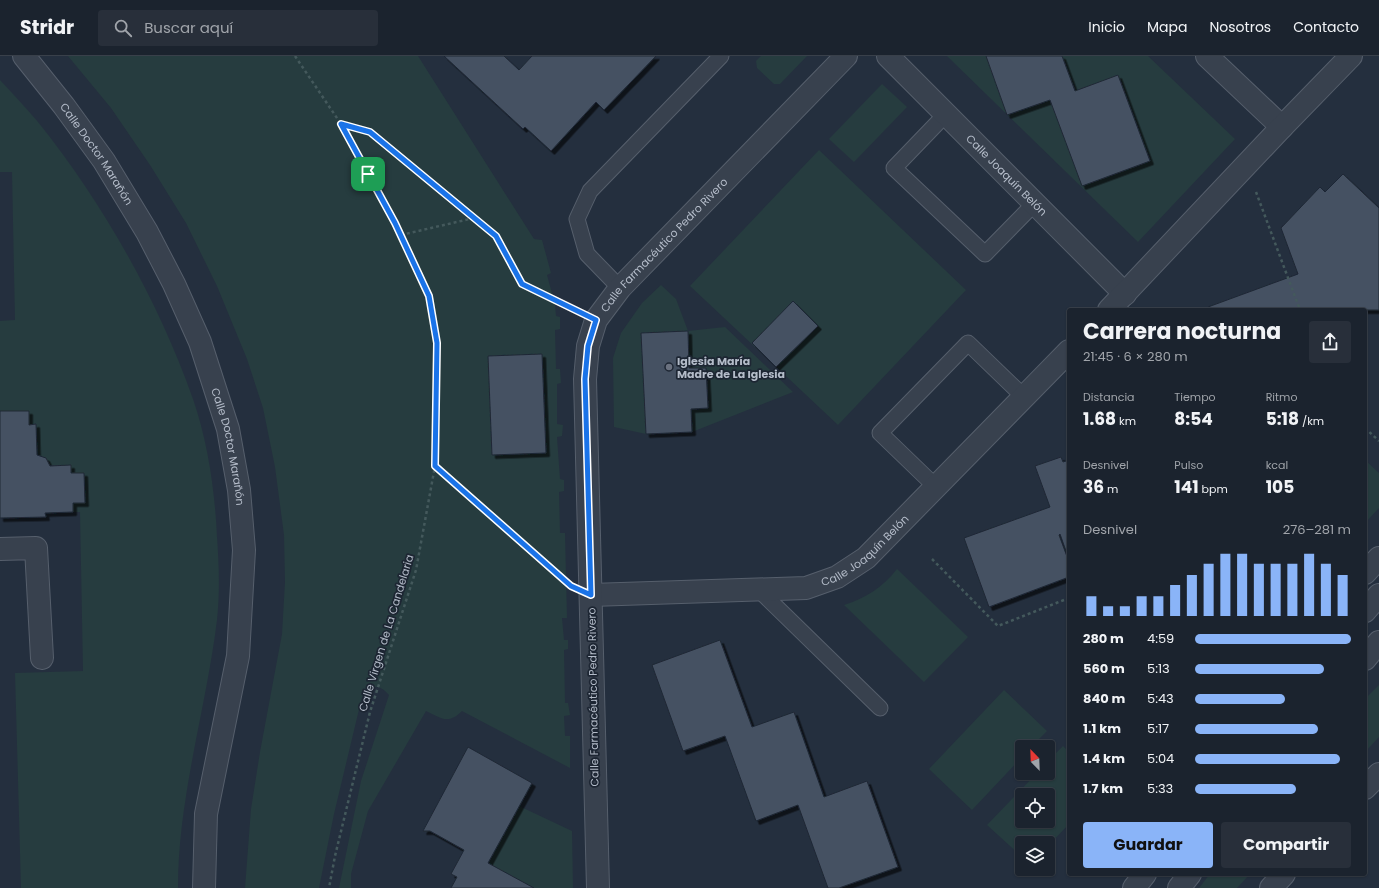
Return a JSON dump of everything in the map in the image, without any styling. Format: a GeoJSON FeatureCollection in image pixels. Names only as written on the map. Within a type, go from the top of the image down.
{"type":"FeatureCollection","features":[{"type":"Feature","properties":{"kind":"street","name":"Calle Doctor Marañón"},"geometry":{"type":"LineString","coordinates":[[24,56],[64,106],[104,161],[147,232],[174,284],[200,342],[228,429],[239,490],[244,550],[238,656],[206,814],[204,888]]}},
{"type":"Feature","properties":{"kind":"street","name":"Calle Farmacéutico Pedro Rivero"},"geometry":{"type":"LineString","coordinates":[[598,888],[585,379],[588,346],[596,320],[620,288],[846,56]]}},
{"type":"Feature","properties":{"kind":"street","name":"Calle Joaquín Belón"},"geometry":{"type":"LineString","coordinates":[[888,56],[1125,294]]}},
{"type":"Feature","properties":{"kind":"street"},"geometry":{"type":"LineString","coordinates":[[1207,56],[1282,127]]}},
{"type":"Feature","properties":{"kind":"street"},"geometry":{"type":"LineString","coordinates":[[1112,308],[1351,56]]}},
{"type":"Feature","properties":{"kind":"street","name":"Calle Joaquín Belón"},"geometry":{"type":"LineString","coordinates":[[591,595],[806,588],[837,577],[866,558],[1067,353]]}},
{"type":"Feature","properties":{"kind":"street"},"geometry":{"type":"LineString","coordinates":[[0,550],[36,548],[42,658]]}},
{"type":"Feature","properties":{"kind":"street"},"geometry":{"type":"LineString","coordinates":[[1367,571],[1379,558]]}},
{"type":"Feature","properties":{"kind":"street"},"geometry":{"type":"LineString","coordinates":[[1367,609],[1379,595]]}},
{"type":"Feature","properties":{"kind":"street"},"geometry":{"type":"LineString","coordinates":[[1367,657],[1379,642]]}},
{"type":"Feature","properties":{"kind":"street"},"geometry":{"type":"LineString","coordinates":[[1367,786],[1379,774]]}},
{"type":"Feature","properties":{"kind":"street"},"geometry":{"type":"LineString","coordinates":[[1132,888],[1139,876]]}},
{"type":"Feature","properties":{"kind":"street"},"geometry":{"type":"LineString","coordinates":[[1132,888],[1143,876]]}},
{"type":"Feature","properties":{"kind":"street"},"geometry":{"type":"LineString","coordinates":[[1179,888],[1188,876]]}},
{"type":"Feature","properties":{"kind":"street"},"geometry":{"type":"LineString","coordinates":[[1271,888],[1282,876]]}},
{"type":"Feature","properties":{"kind":"lane"},"geometry":{"type":"LineString","coordinates":[[620,288],[587,254],[577,219],[590,191],[721,56]]}},
{"type":"Feature","properties":{"kind":"lane"},"geometry":{"type":"LineString","coordinates":[[946,114],[894,168],[985,254],[1035,203]]}},
{"type":"Feature","properties":{"kind":"lane"},"geometry":{"type":"LineString","coordinates":[[936,487],[880,433],[968,343],[1024,397]]}},
{"type":"Feature","properties":{"kind":"lane"},"geometry":{"type":"LineString","coordinates":[[758,589],[880,708]]}},
{"type":"Feature","properties":{"kind":"path","name":"Calle Virgen de La Candelaria"},"geometry":{"type":"LineString","coordinates":[[295,56],[341,124],[401,234],[429,296],[437,343],[435,466],[416,570],[370,712],[335,856],[329,888]]}},
{"type":"Feature","properties":{"kind":"path"},"geometry":{"type":"LineString","coordinates":[[341,124],[370,132],[496,236],[522,284],[596,320]]}},
{"type":"Feature","properties":{"kind":"path"},"geometry":{"type":"LineString","coordinates":[[1246,165],[1299,308]]}},
{"type":"Feature","properties":{"kind":"path"},"geometry":{"type":"LineString","coordinates":[[401,234],[474,218]]}},
{"type":"Feature","properties":{"kind":"path"},"geometry":{"type":"LineString","coordinates":[[1367,430],[1379,441]]}},
{"type":"Feature","properties":{"kind":"path"},"geometry":{"type":"LineString","coordinates":[[435,466],[571,586],[591,595]]}},
{"type":"Feature","properties":{"kind":"path"},"geometry":{"type":"LineString","coordinates":[[932,558],[998,626],[1067,599]]}},
{"type":"Feature","properties":{"kind":"green space"},"geometry":{"type":"Polygon","coordinates":[[[68,56],[418,56],[534,239],[542,240],[551,273],[547,275],[555,304],[556,316],[560,317],[560,329],[555,330],[556,369],[560,369],[561,383],[557,384],[557,424],[563,425],[562,436],[557,437],[560,479],[564,480],[564,491],[559,492],[560,533],[565,533],[567,618],[562,618],[564,640],[568,640],[568,649],[564,650],[565,703],[568,703],[570,715],[564,716],[565,736],[570,736],[570,768],[462,711],[453,718],[444,719],[426,711],[368,811],[351,874],[351,888],[339,888],[361,781],[389,695],[378,687],[371,688],[362,697],[334,814],[319,888],[245,888],[251,809],[282,634],[285,582],[284,535],[275,467],[263,408],[247,359],[217,286],[186,223],[150,165],[111,108],[68,56]]]}},
{"type":"Feature","properties":{"kind":"green space"},"geometry":{"type":"Polygon","coordinates":[[[761,56],[807,56],[780,84],[774,84],[757,68],[756,61],[761,56]]]}},
{"type":"Feature","properties":{"kind":"green space"},"geometry":{"type":"Polygon","coordinates":[[[947,56],[1148,56],[1235,139],[1138,242],[947,56]]]}},
{"type":"Feature","properties":{"kind":"green space"},"geometry":{"type":"Polygon","coordinates":[[[0,80],[38,122],[62,153],[107,220],[127,254],[164,326],[193,399],[207,450],[216,520],[219,568],[218,610],[212,654],[187,787],[179,854],[178,888],[21,888],[15,673],[83,671],[80,512],[73,512],[73,503],[85,503],[84,473],[71,473],[71,465],[50,466],[46,458],[37,455],[36,425],[29,425],[29,411],[0,411],[0,321],[15,320],[12,172],[0,172],[0,80]]]}},
{"type":"Feature","properties":{"kind":"green space"},"geometry":{"type":"Polygon","coordinates":[[[882,84],[907,107],[854,162],[829,139],[882,84]]]}},
{"type":"Feature","properties":{"kind":"green space"},"geometry":{"type":"Polygon","coordinates":[[[819,150],[966,290],[838,425],[690,286],[819,150]]]}},
{"type":"Feature","properties":{"kind":"green space"},"geometry":{"type":"Polygon","coordinates":[[[661,285],[676,299],[688,331],[641,333],[646,434],[614,427],[613,358],[621,333],[642,303],[661,285]]]}},
{"type":"Feature","properties":{"kind":"green space"},"geometry":{"type":"Polygon","coordinates":[[[725,327],[793,392],[692,432],[691,409],[708,408],[706,368],[689,368],[688,331],[725,327]]]}},
{"type":"Feature","properties":{"kind":"green space"},"geometry":{"type":"Polygon","coordinates":[[[1367,462],[1379,473],[1379,508],[1367,521],[1367,462]]]}},
{"type":"Feature","properties":{"kind":"green space"},"geometry":{"type":"Polygon","coordinates":[[[897,569],[968,637],[924,682],[844,605],[860,599],[874,591],[897,569]]]}},
{"type":"Feature","properties":{"kind":"green space"},"geometry":{"type":"Polygon","coordinates":[[[1379,685],[1379,737],[1367,750],[1367,697],[1379,685]]]}},
{"type":"Feature","properties":{"kind":"green space"},"geometry":{"type":"Polygon","coordinates":[[[1004,690],[1047,731],[1038,740],[1015,740],[1015,764],[972,810],[929,769],[1004,690]]]}},
{"type":"Feature","properties":{"kind":"green space"},"geometry":{"type":"Polygon","coordinates":[[[1063,746],[1067,750],[1067,826],[1055,839],[1055,836],[1015,836],[1015,851],[987,825],[1015,796],[1015,828],[1055,828],[1055,788],[1023,788],[1030,780],[1055,780],[1055,754],[1063,746]]]}},
{"type":"Feature","properties":{"kind":"green space"},"geometry":{"type":"Polygon","coordinates":[[[519,806],[572,831],[573,888],[526,888],[527,884],[504,872],[481,877],[519,806]]]}},
{"type":"Feature","properties":{"kind":"green space"},"geometry":{"type":"Polygon","coordinates":[[[1208,876],[1248,876],[1237,888],[1199,888],[1208,876]]]}},
{"type":"Feature","properties":{"kind":"building"},"geometry":{"type":"Polygon","coordinates":[[[444,56],[504,56],[519,70],[532,56],[656,56],[604,110],[596,102],[551,151],[525,127],[523,129],[444,56]]]}},
{"type":"Feature","properties":{"kind":"building"},"geometry":{"type":"Polygon","coordinates":[[[986,56],[1062,56],[1075,91],[1118,75],[1150,161],[1082,186],[1050,100],[1007,115],[986,56]]]}},
{"type":"Feature","properties":{"kind":"building"},"geometry":{"type":"Polygon","coordinates":[[[1343,174],[1379,208],[1379,310],[1367,310],[1367,308],[1208,308],[1298,274],[1281,228],[1320,187],[1325,192],[1343,174]]]}},
{"type":"Feature","properties":{"kind":"building"},"geometry":{"type":"Polygon","coordinates":[[[793,301],[818,326],[776,367],[752,343],[793,301]]]}},
{"type":"Feature","properties":{"kind":"building"},"geometry":{"type":"Polygon","coordinates":[[[688,331],[689,368],[706,368],[708,408],[691,409],[692,432],[646,434],[641,333],[688,331]]]}},
{"type":"Feature","properties":{"kind":"building"},"geometry":{"type":"Polygon","coordinates":[[[542,354],[546,453],[492,455],[488,356],[542,354]]]}},
{"type":"Feature","properties":{"kind":"building"},"geometry":{"type":"Polygon","coordinates":[[[0,411],[29,411],[29,425],[36,424],[37,455],[46,458],[50,466],[71,465],[71,473],[84,473],[85,503],[73,503],[73,512],[45,513],[46,517],[0,518],[0,411]]]}},
{"type":"Feature","properties":{"kind":"building"},"geometry":{"type":"Polygon","coordinates":[[[1061,457],[1063,462],[1067,461],[1067,551],[1060,534],[1059,535],[1067,557],[1067,578],[989,607],[964,538],[1050,507],[1035,466],[1061,457]]]}},
{"type":"Feature","properties":{"kind":"building"},"geometry":{"type":"Polygon","coordinates":[[[720,640],[752,727],[794,712],[824,797],[867,781],[898,867],[839,888],[828,888],[798,805],[756,821],[725,736],[683,751],[652,665],[720,640]]]}},
{"type":"Feature","properties":{"kind":"building"},"geometry":{"type":"Polygon","coordinates":[[[468,747],[532,783],[488,863],[534,888],[451,888],[457,877],[451,874],[464,850],[430,831],[423,831],[468,747]]]}},
{"type":"Feature","properties":{"kind":"place","name":"Iglesia María Madre de La Iglesia"},"geometry":{"type":"Point","coordinates":[669,367]}},
{"type":"Feature","properties":{"kind":"route"},"geometry":{"type":"LineString","coordinates":[[341,124],[370,132],[496,236],[522,284],[596,320],[588,346],[585,379],[591,595],[571,586],[435,466],[437,343],[429,296],[395,223],[368,174],[341,124]]}}]}
